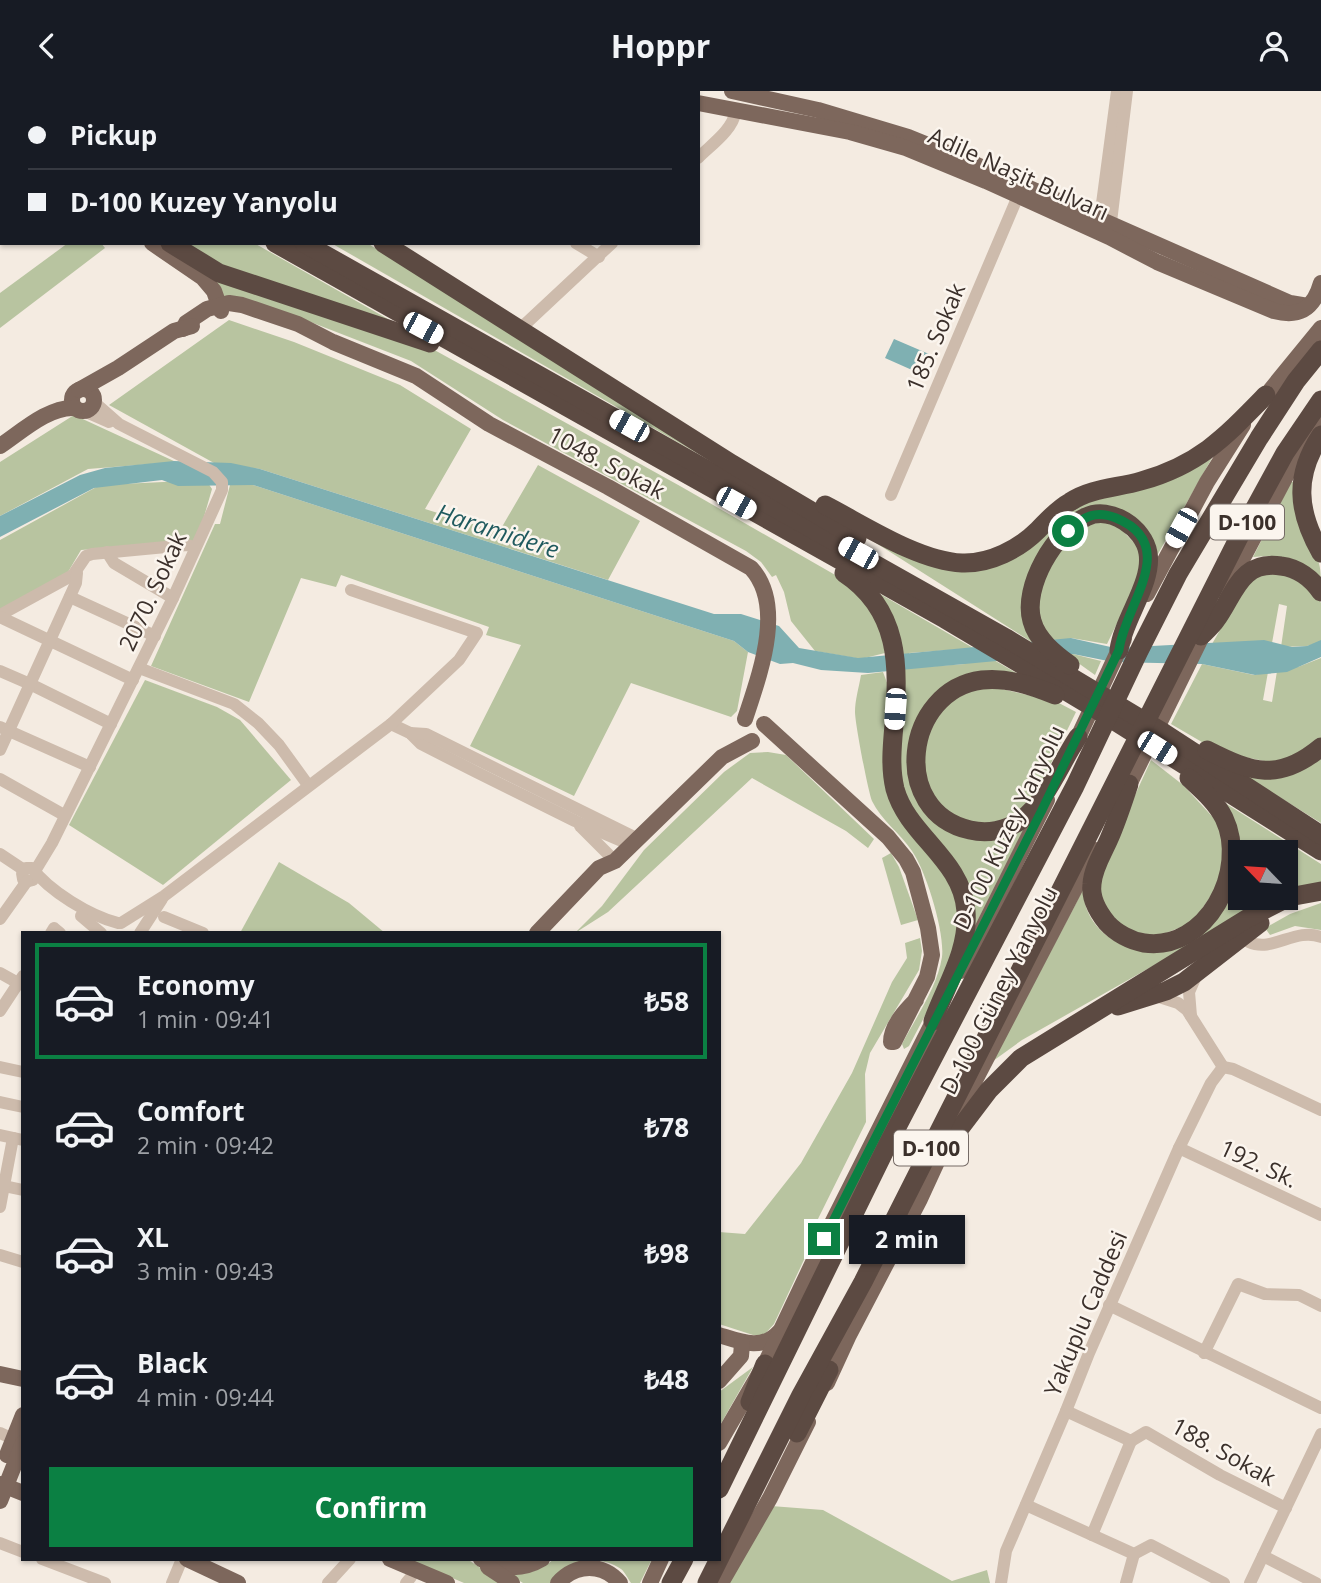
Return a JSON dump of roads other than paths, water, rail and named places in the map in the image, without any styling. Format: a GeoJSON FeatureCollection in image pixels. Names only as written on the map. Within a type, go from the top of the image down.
{"type":"FeatureCollection","features":[{"type":"Feature","properties":{"kind":"highway"},"geometry":{"type":"LineString","coordinates":[[173,245],[219,273],[428,342],[532,397],[567,408]]}},
{"type":"Feature","properties":{"kind":"highway"},"geometry":{"type":"LineString","coordinates":[[279,245],[945,619],[1089,696]]}},
{"type":"Feature","properties":{"kind":"highway"},"geometry":{"type":"LineString","coordinates":[[308,245],[1006,638]]}},
{"type":"Feature","properties":{"kind":"highway"},"geometry":{"type":"LineString","coordinates":[[388,245],[732,464],[936,586],[1089,696],[1321,851]]}},
{"type":"Feature","properties":{"kind":"highway","name":"D-100"},"geometry":{"type":"LineString","coordinates":[[721,1485],[887,1146],[1075,786],[1178,574],[1265,428],[1296,381],[1321,350]]}},
{"type":"Feature","properties":{"kind":"highway"},"geometry":{"type":"LineString","coordinates":[[657,414],[911,549],[937,559],[962,563],[992,558],[1009,551],[1025,542],[1071,501],[1086,494],[1154,477],[1194,461],[1230,432],[1266,395]]}},
{"type":"Feature","properties":{"kind":"highway","name":"D-100"},"geometry":{"type":"LineString","coordinates":[[721,1558],[801,1395],[863,1282],[1238,539],[1285,453],[1321,400]]}},
{"type":"Feature","properties":{"kind":"highway"},"geometry":{"type":"LineString","coordinates":[[1321,435],[1303,473],[1301,488],[1305,517],[1321,553]]}},
{"type":"Feature","properties":{"kind":"highway"},"geometry":{"type":"LineString","coordinates":[[1089,696],[1041,638],[1031,619],[1030,607],[1035,578],[1051,551],[1076,523],[1094,514],[1103,514],[1129,524],[1142,537],[1148,555],[1147,571],[1121,637],[1119,650]]}},
{"type":"Feature","properties":{"kind":"highway"},"geometry":{"type":"LineString","coordinates":[[760,516],[780,535],[864,588],[878,607],[890,631],[897,673],[892,752],[895,789],[911,823],[944,860],[956,878],[963,893],[966,912],[962,951],[933,1021]]}},
{"type":"Feature","properties":{"kind":"highway"},"geometry":{"type":"LineString","coordinates":[[1201,636],[1216,621],[1237,585],[1252,569],[1261,566],[1285,566],[1305,575],[1321,592]]}},
{"type":"Feature","properties":{"kind":"highway"},"geometry":{"type":"LineString","coordinates":[[1078,737],[1037,804],[1022,820],[1000,830],[980,832],[958,827],[930,805],[919,782],[916,749],[921,730],[934,708],[955,689],[982,680],[1000,679],[1089,696]]}},
{"type":"Feature","properties":{"kind":"highway"},"geometry":{"type":"LineString","coordinates":[[1160,741],[1172,733],[1233,762],[1268,771],[1290,768],[1321,747]]}},
{"type":"Feature","properties":{"kind":"highway"},"geometry":{"type":"LineString","coordinates":[[1129,784],[1097,863],[1092,883],[1093,897],[1098,911],[1108,925],[1128,938],[1150,943],[1178,939],[1205,921],[1219,899],[1228,872],[1229,832],[1218,807],[1160,741]]}},
{"type":"Feature","properties":{"kind":"highway"},"geometry":{"type":"LineString","coordinates":[[1160,741],[1321,835]]}},
{"type":"Feature","properties":{"kind":"highway"},"geometry":{"type":"LineString","coordinates":[[945,1148],[1000,1076],[1021,1058],[1248,918],[1289,897],[1321,893]]}},
{"type":"Feature","properties":{"kind":"highway"},"geometry":{"type":"LineString","coordinates":[[1063,1031],[1102,1012],[1184,982],[1244,935],[1285,908],[1321,893]]}},
{"type":"Feature","properties":{"kind":"highway"},"geometry":{"type":"LineString","coordinates":[[709,1583],[773,1479],[849,1335]]}},
{"type":"Feature","properties":{"kind":"highway"},"geometry":{"type":"LineString","coordinates":[[721,1460],[736,1433],[765,1364]]}},
{"type":"Feature","properties":{"kind":"highway"},"geometry":{"type":"LineString","coordinates":[[661,1583],[671,1561]]}},
{"type":"Feature","properties":{"kind":"highway"},"geometry":{"type":"LineString","coordinates":[[671,1583],[683,1561]]}},
{"type":"Feature","properties":{"kind":"highway","name":"D-100"},"geometry":{"type":"LineString","coordinates":[[709,1583],[720,1561]]}},
{"type":"Feature","properties":{"kind":"main road","name":"Adile Naşit Bulvarı"},"geometry":{"type":"LineString","coordinates":[[732,91],[793,97],[908,137],[984,168],[1105,229],[1157,262],[1275,311],[1297,314],[1314,300],[1321,282]]}},
{"type":"Feature","properties":{"kind":"main road","name":"Adile Naşit Bulvarı"},"geometry":{"type":"LineString","coordinates":[[700,103],[850,132],[891,143],[1105,229]]}},
{"type":"Feature","properties":{"kind":"main road"},"geometry":{"type":"LineString","coordinates":[[0,446],[44,417],[84,400],[118,368],[174,331],[183,329],[186,323],[199,313],[219,308],[214,291],[203,278],[155,245]]}},
{"type":"Feature","properties":{"kind":"main road","name":"1048. Sokak"},"geometry":{"type":"LineString","coordinates":[[219,308],[235,303],[277,315],[333,342],[416,376],[489,424],[608,487],[751,568],[762,583],[768,609],[758,685],[743,723],[722,757]]}},
{"type":"Feature","properties":{"kind":"main road","name":"D-100 Kuzey Yanyolu"},"geometry":{"type":"LineString","coordinates":[[721,1440],[765,1364],[824,1239],[1195,503],[1266,395],[1321,328]]}},
{"type":"Feature","properties":{"kind":"main road","name":"D-100 Güney Yanyolu"},"geometry":{"type":"LineString","coordinates":[[721,1583],[776,1487],[849,1335],[945,1148],[971,1088],[1129,784],[1201,636],[1290,468],[1321,421]]}},
{"type":"Feature","properties":{"kind":"main road","name":"1048. Sokak"},"geometry":{"type":"LineString","coordinates":[[758,685],[763,722]]}},
{"type":"Feature","properties":{"kind":"main road"},"geometry":{"type":"LineString","coordinates":[[794,753],[768,742],[744,738],[743,723],[752,716],[763,722],[888,837],[906,859],[913,872],[928,928],[932,955],[928,977],[916,1000]]}},
{"type":"Feature","properties":{"kind":"main road"},"geometry":{"type":"LineString","coordinates":[[553,931],[608,874],[615,861],[722,757],[763,736],[763,722]]}},
{"type":"Feature","properties":{"kind":"main road"},"geometry":{"type":"LineString","coordinates":[[539,931],[598,869],[615,861]]}},
{"type":"Feature","properties":{"kind":"main road"},"geometry":{"type":"LineString","coordinates":[[721,1336],[757,1345],[778,1334],[786,1322]]}},
{"type":"Feature","properties":{"kind":"main road"},"geometry":{"type":"LineString","coordinates":[[739,1342],[765,1364]]}},
{"type":"Feature","properties":{"kind":"main road"},"geometry":{"type":"LineString","coordinates":[[721,1379],[741,1356],[739,1342]]}},
{"type":"Feature","properties":{"kind":"main road"},"geometry":{"type":"LineString","coordinates":[[0,1364],[21,1369]]}},
{"type":"Feature","properties":{"kind":"main road"},"geometry":{"type":"LineString","coordinates":[[0,1374],[21,1379]]}},
{"type":"Feature","properties":{"kind":"main road"},"geometry":{"type":"LineString","coordinates":[[21,1421],[1,1486],[21,1492]]}},
{"type":"Feature","properties":{"kind":"main road"},"geometry":{"type":"LineString","coordinates":[[189,1561],[238,1583]]}},
{"type":"Feature","properties":{"kind":"main road"},"geometry":{"type":"LineString","coordinates":[[393,1561],[413,1581]]}},
{"type":"Feature","properties":{"kind":"main road"},"geometry":{"type":"LineString","coordinates":[[393,1561],[447,1583]]}},
{"type":"Feature","properties":{"kind":"main road"},"geometry":{"type":"LineString","coordinates":[[482,1561],[512,1583]]}},
{"type":"Feature","properties":{"kind":"main road"},"geometry":{"type":"LineString","coordinates":[[487,1561],[516,1568],[538,1561]]}},
{"type":"Feature","properties":{"kind":"main road"},"geometry":{"type":"LineString","coordinates":[[650,1583],[660,1561]]}},
{"type":"Feature","properties":{"kind":"main road"},"geometry":{"type":"LineString","coordinates":[[558,1583],[570,1572],[594,1567],[614,1576],[620,1583]]}},
{"type":"Feature","properties":{"kind":"street"},"geometry":{"type":"LineString","coordinates":[[1105,229],[1117,91]]}},
{"type":"Feature","properties":{"kind":"street"},"geometry":{"type":"LineString","coordinates":[[1105,229],[1126,91]]}},
{"type":"Feature","properties":{"kind":"street"},"geometry":{"type":"LineString","coordinates":[[785,120],[793,97]]}},
{"type":"Feature","properties":{"kind":"street"},"geometry":{"type":"LineString","coordinates":[[700,156],[729,128],[736,111]]}},
{"type":"Feature","properties":{"kind":"street","name":"185. Sokak"},"geometry":{"type":"LineString","coordinates":[[891,495],[1018,196]]}},
{"type":"Feature","properties":{"kind":"street"},"geometry":{"type":"LineString","coordinates":[[579,245],[598,257]]}},
{"type":"Feature","properties":{"kind":"street"},"geometry":{"type":"LineString","coordinates":[[520,329],[610,245]]}},
{"type":"Feature","properties":{"kind":"street","name":"2070. Sokak"},"geometry":{"type":"LineString","coordinates":[[29,874],[52,843],[155,636],[219,501],[222,482],[204,466],[119,424],[106,421],[84,400]]}},
{"type":"Feature","properties":{"kind":"street"},"geometry":{"type":"LineString","coordinates":[[0,616],[77,573],[86,556],[187,545],[195,547]]}},
{"type":"Feature","properties":{"kind":"street"},"geometry":{"type":"LineString","coordinates":[[107,552],[114,563],[173,598]]}},
{"type":"Feature","properties":{"kind":"street"},"geometry":{"type":"LineString","coordinates":[[0,750],[4,729],[30,684],[70,597],[78,578],[77,573]]}},
{"type":"Feature","properties":{"kind":"street"},"geometry":{"type":"LineString","coordinates":[[116,927],[164,896],[391,724],[459,660],[477,633],[351,590]]}},
{"type":"Feature","properties":{"kind":"street"},"geometry":{"type":"LineString","coordinates":[[70,597],[155,636]]}},
{"type":"Feature","properties":{"kind":"street"},"geometry":{"type":"LineString","coordinates":[[0,616],[133,680]]}},
{"type":"Feature","properties":{"kind":"street"},"geometry":{"type":"LineString","coordinates":[[139,668],[234,704],[258,723],[279,745],[308,785]]}},
{"type":"Feature","properties":{"kind":"street"},"geometry":{"type":"LineString","coordinates":[[0,671],[111,725]]}},
{"type":"Feature","properties":{"kind":"street"},"geometry":{"type":"LineString","coordinates":[[391,724],[410,733],[421,744],[575,821],[635,842]]}},
{"type":"Feature","properties":{"kind":"street"},"geometry":{"type":"LineString","coordinates":[[4,729],[90,767]]}},
{"type":"Feature","properties":{"kind":"street"},"geometry":{"type":"LineString","coordinates":[[410,733],[426,734],[635,842]]}},
{"type":"Feature","properties":{"kind":"street"},"geometry":{"type":"LineString","coordinates":[[0,779],[63,818]]}},
{"type":"Feature","properties":{"kind":"street"},"geometry":{"type":"LineString","coordinates":[[575,821],[615,861]]}},
{"type":"Feature","properties":{"kind":"street"},"geometry":{"type":"LineString","coordinates":[[0,854],[97,918],[116,927],[131,927],[135,931]]}},
{"type":"Feature","properties":{"kind":"street"},"geometry":{"type":"LineString","coordinates":[[0,906],[29,874]]}},
{"type":"Feature","properties":{"kind":"street"},"geometry":{"type":"LineString","coordinates":[[0,919],[29,874]]}},
{"type":"Feature","properties":{"kind":"street"},"geometry":{"type":"LineString","coordinates":[[29,874],[98,931]]}},
{"type":"Feature","properties":{"kind":"street"},"geometry":{"type":"LineString","coordinates":[[138,931],[164,896]]}},
{"type":"Feature","properties":{"kind":"street"},"geometry":{"type":"LineString","coordinates":[[164,917],[182,929]]}},
{"type":"Feature","properties":{"kind":"street"},"geometry":{"type":"LineString","coordinates":[[1244,935],[1249,942],[1262,946],[1299,935],[1321,937]]}},
{"type":"Feature","properties":{"kind":"street"},"geometry":{"type":"LineString","coordinates":[[0,972],[21,980],[0,1011]]}},
{"type":"Feature","properties":{"kind":"street"},"geometry":{"type":"LineString","coordinates":[[1191,1016],[1189,992],[1199,972]]}},
{"type":"Feature","properties":{"kind":"street"},"geometry":{"type":"LineString","coordinates":[[1152,995],[1178,1003],[1191,1016],[1223,1067],[1233,1069],[1321,1109]]}},
{"type":"Feature","properties":{"kind":"street"},"geometry":{"type":"LineString","coordinates":[[0,1067],[21,1072]]}},
{"type":"Feature","properties":{"kind":"street","name":"Yakuplu Caddesi"},"geometry":{"type":"LineString","coordinates":[[1001,1583],[1006,1551],[1110,1305],[1179,1148],[1211,1083],[1223,1067]]}},
{"type":"Feature","properties":{"kind":"street"},"geometry":{"type":"LineString","coordinates":[[0,1103],[21,1107]]}},
{"type":"Feature","properties":{"kind":"street"},"geometry":{"type":"LineString","coordinates":[[0,1207],[12,1138]]}},
{"type":"Feature","properties":{"kind":"street","name":"192. Sk."},"geometry":{"type":"LineString","coordinates":[[1179,1148],[1321,1215]]}},
{"type":"Feature","properties":{"kind":"street"},"geometry":{"type":"LineString","coordinates":[[2,1185],[21,1190]]}},
{"type":"Feature","properties":{"kind":"street"},"geometry":{"type":"LineString","coordinates":[[0,1255],[21,1261]]}},
{"type":"Feature","properties":{"kind":"street"},"geometry":{"type":"LineString","coordinates":[[1204,1353],[1238,1285],[1265,1294],[1299,1295],[1321,1306]]}},
{"type":"Feature","properties":{"kind":"street"},"geometry":{"type":"LineString","coordinates":[[1110,1305],[1321,1408]]}},
{"type":"Feature","properties":{"kind":"street","name":"188. Sokak"},"geometry":{"type":"LineString","coordinates":[[1066,1411],[1131,1441],[1146,1432],[1286,1509]]}},
{"type":"Feature","properties":{"kind":"street"},"geometry":{"type":"LineString","coordinates":[[1250,1583],[1321,1434]]}},
{"type":"Feature","properties":{"kind":"street"},"geometry":{"type":"LineString","coordinates":[[1092,1535],[1131,1441]]}},
{"type":"Feature","properties":{"kind":"street"},"geometry":{"type":"LineString","coordinates":[[1026,1505],[1134,1553],[1151,1545],[1224,1583]]}},
{"type":"Feature","properties":{"kind":"street"},"geometry":{"type":"LineString","coordinates":[[0,1543],[21,1551]]}},
{"type":"Feature","properties":{"kind":"street"},"geometry":{"type":"LineString","coordinates":[[1126,1583],[1134,1553]]}},
{"type":"Feature","properties":{"kind":"street"},"geometry":{"type":"LineString","coordinates":[[1263,1556],[1316,1583]]}},
{"type":"Feature","properties":{"kind":"street"},"geometry":{"type":"LineString","coordinates":[[47,1561],[105,1583]]}},
{"type":"Feature","properties":{"kind":"street"},"geometry":{"type":"LineString","coordinates":[[172,1583],[184,1561]]}},
{"type":"Feature","properties":{"kind":"street"},"geometry":{"type":"LineString","coordinates":[[328,1583],[344,1561]]}},
{"type":"Feature","properties":{"kind":"water"},"geometry":{"type":"Polygon","coordinates":[[[894,339],[929,354],[921,374],[885,358],[894,339]]]}},
{"type":"Feature","properties":{"kind":"water"},"geometry":{"type":"Polygon","coordinates":[[[174,461],[231,463],[260,469],[714,614],[741,614],[779,626],[799,648],[858,658],[1071,638],[1115,648],[1264,640],[1292,647],[1307,646],[1321,640],[1321,657],[1287,672],[1255,675],[1202,664],[1113,662],[1073,654],[868,673],[821,670],[793,663],[780,664],[748,652],[734,641],[253,485],[178,486],[162,480],[94,488],[0,537],[0,516],[80,475],[105,468],[174,461]]]}},
{"type":"Feature","properties":{"kind":"water label","name":"Haramidere"},"geometry":{"type":"Point","coordinates":[498,530]}}]}
